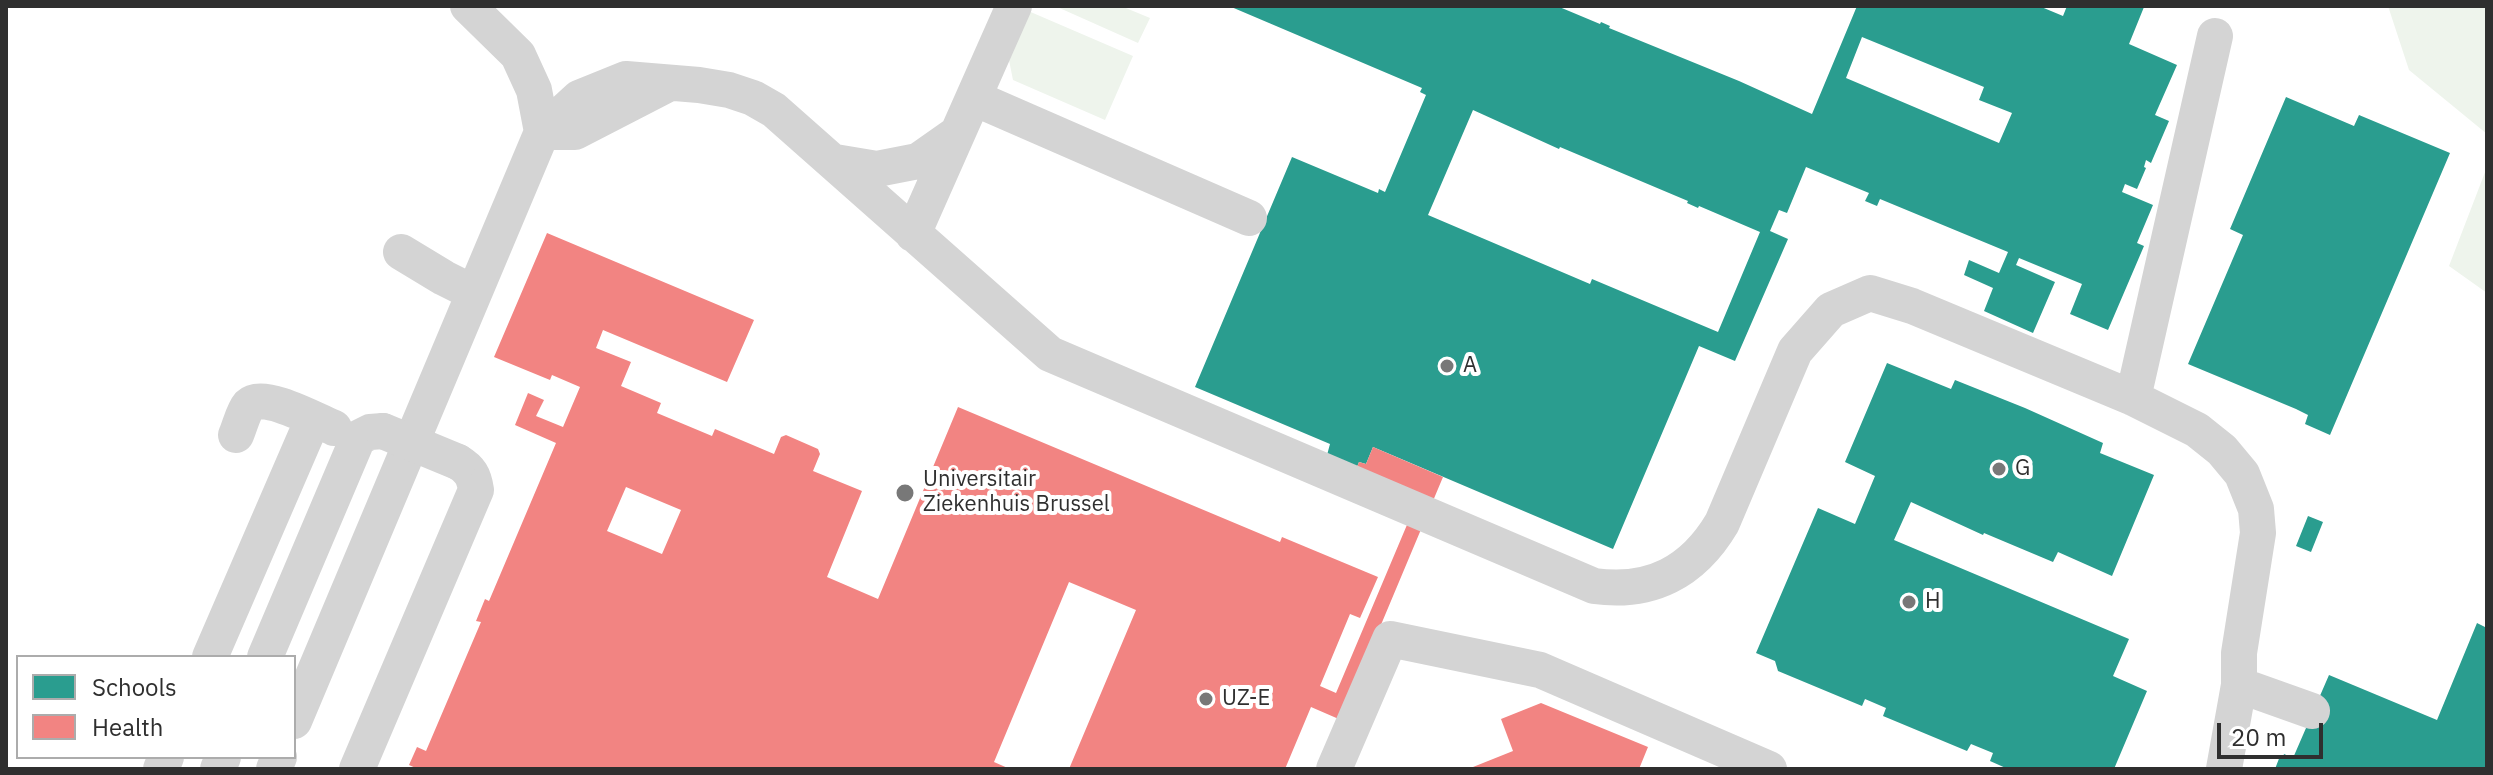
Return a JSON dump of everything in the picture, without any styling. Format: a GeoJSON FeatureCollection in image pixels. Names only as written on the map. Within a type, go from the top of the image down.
{"type":"FeatureCollection","features":[{"type":"Feature","properties":{"kind":"lane"},"geometry":{"type":"LineString","coordinates":[[468,6],[518,55],[534,90],[542,132]]}},
{"type":"Feature","properties":{"kind":"lane"},"geometry":{"type":"LineString","coordinates":[[913,234],[1014,6]]}},
{"type":"Feature","properties":{"kind":"lane"},"geometry":{"type":"LineString","coordinates":[[2133,398],[2215,36]]}},
{"type":"Feature","properties":{"kind":"lane"},"geometry":{"type":"LineString","coordinates":[[296,716],[542,132],[579,98],[626,79],[714,87],[753,98],[774,110],[1050,354],[1581,582],[1609,588],[1642,585],[1670,576],[1696,559],[1709,545],[1722,523],[1795,351],[1831,310],[1870,293],[1912,306],[2133,398],[2210,439],[2242,474],[2256,509],[2258,533],[2239,653],[2239,685],[2224,769]]}},
{"type":"Feature","properties":{"kind":"lane"},"geometry":{"type":"LineString","coordinates":[[974,98],[1249,218]]}},
{"type":"Feature","properties":{"kind":"lane"},"geometry":{"type":"LineString","coordinates":[[835,162],[877,169],[918,161],[957,134]]}},
{"type":"Feature","properties":{"kind":"lane"},"geometry":{"type":"LineString","coordinates":[[401,252],[474,293]]}},
{"type":"Feature","properties":{"kind":"lane"},"geometry":{"type":"LineString","coordinates":[[236,435],[248,406],[257,400],[270,401],[313,419],[458,462],[474,477],[476,490],[357,769]]}},
{"type":"Feature","properties":{"kind":"lane"},"geometry":{"type":"LineString","coordinates":[[211,655],[313,419]]}},
{"type":"Feature","properties":{"kind":"lane"},"geometry":{"type":"LineString","coordinates":[[266,655],[370,435]]}},
{"type":"Feature","properties":{"kind":"lane"},"geometry":{"type":"LineString","coordinates":[[1334,769],[1390,639],[1540,670],[1769,769]]}},
{"type":"Feature","properties":{"kind":"lane"},"geometry":{"type":"LineString","coordinates":[[2239,685],[2312,711]]}},
{"type":"Feature","properties":{"kind":"shaded area"},"geometry":{"type":"Polygon","coordinates":[[[1055,6],[1121,6],[1150,18],[1138,43],[1055,6]]]}},
{"type":"Feature","properties":{"kind":"shaded area"},"geometry":{"type":"Polygon","coordinates":[[[2388,6],[2487,6],[2487,134],[2409,70],[2388,6]]]}},
{"type":"Feature","properties":{"kind":"shaded area"},"geometry":{"type":"Polygon","coordinates":[[[1026,10],[1133,56],[1105,120],[1013,80],[1009,60],[1026,10]]]}},
{"type":"Feature","properties":{"kind":"shaded area"},"geometry":{"type":"Polygon","coordinates":[[[2487,167],[2487,293],[2449,266],[2487,167]]]}},
{"type":"Feature","properties":{"kind":"building: Schools"},"geometry":{"type":"Polygon","coordinates":[[[1229,6],[1557,6],[1601,22],[1812,114],[1857,6],[2039,6],[2063,16],[2067,6],[2142,6],[2129,44],[2177,65],[2155,115],[2169,121],[2151,163],[2146,160],[2137,189],[2125,184],[2122,192],[2153,205],[2137,243],[2144,246],[2108,330],[2070,314],[2082,284],[2019,258],[2016,265],[2055,282],[2033,333],[1984,311],[1993,288],[1964,275],[1969,260],[1999,273],[2008,252],[1880,199],[1877,206],[1865,201],[1869,193],[1806,167],[1787,213],[1779,210],[1770,231],[1788,239],[1735,361],[1699,346],[1613,549],[1373,447],[1366,464],[1359,462],[1357,467],[1327,455],[1330,444],[1195,387],[1292,157],[1378,193],[1379,189],[1385,192],[1426,95],[1420,92],[1422,88],[1229,6]],[[1862,37],[1846,78],[1999,143],[2012,113],[1979,100],[1984,87],[1862,37]],[[1473,110],[1428,215],[1590,284],[1592,279],[1718,332],[1760,232],[1473,110]]]}},
{"type":"Feature","properties":{"kind":"building: Schools"},"geometry":{"type":"Polygon","coordinates":[[[2286,97],[2354,126],[2359,115],[2450,153],[2330,435],[2305,424],[2308,415],[2296,409],[2188,364],[2243,235],[2230,229],[2286,97]]]}},
{"type":"Feature","properties":{"kind":"building: Schools","name":"H"},"geometry":{"type":"Polygon","coordinates":[[[1887,363],[1951,389],[1955,380],[2025,408],[2103,443],[2100,453],[2154,475],[2112,576],[2058,552],[2053,562],[1911,502],[1894,540],[2129,639],[2113,676],[2147,691],[2114,769],[2008,769],[1990,761],[1993,753],[1971,744],[1967,751],[1883,716],[1886,708],[1865,699],[1862,706],[1778,671],[1775,661],[1756,653],[1818,508],[1855,524],[1875,476],[1845,462],[1887,363]]]}},
{"type":"Feature","properties":{"kind":"building: Schools"},"geometry":{"type":"Polygon","coordinates":[[[2308,516],[2323,522],[2311,552],[2296,546],[2308,516]]]}},
{"type":"Feature","properties":{"kind":"building: Schools"},"geometry":{"type":"Polygon","coordinates":[[[2477,623],[2487,628],[2487,769],[2275,769],[2280,756],[2284,754],[2293,758],[2329,675],[2437,720],[2477,623]]]}},
{"type":"Feature","properties":{"kind":"building: Health","name":"Universitair Ziekenhuis Brussel"},"geometry":{"type":"Polygon","coordinates":[[[547,233],[754,320],[727,382],[603,330],[596,348],[631,362],[621,386],[661,403],[657,413],[712,436],[715,429],[774,454],[781,437],[786,435],[818,449],[820,454],[813,471],[862,491],[827,577],[878,599],[958,407],[1280,542],[1282,537],[1378,577],[1360,618],[1350,614],[1320,686],[1336,693],[1420,494],[1357,467],[1359,462],[1366,464],[1373,447],[1443,477],[1341,720],[1311,707],[1285,769],[1069,769],[1136,610],[1069,582],[994,762],[1010,769],[418,769],[409,765],[417,747],[426,751],[481,622],[476,621],[485,599],[489,601],[556,443],[515,425],[528,393],[544,400],[536,416],[563,427],[580,387],[552,375],[550,380],[494,357],[547,233]],[[626,487],[607,531],[662,554],[681,510],[626,487]]]}},
{"type":"Feature","properties":{"kind":"building: Health"},"geometry":{"type":"Polygon","coordinates":[[[1541,703],[1648,747],[1639,769],[1468,769],[1513,751],[1501,719],[1541,703]]]}},
{"type":"Feature","properties":{"kind":"place","name":"A"},"geometry":{"type":"Point","coordinates":[1447,366]}},
{"type":"Feature","properties":{"kind":"place","name":"G"},"geometry":{"type":"Point","coordinates":[1999,469]}},
{"type":"Feature","properties":{"kind":"place","name":"Universitair Ziekenhuis Brussel"},"geometry":{"type":"Point","coordinates":[905,493]}},
{"type":"Feature","properties":{"kind":"place","name":"H"},"geometry":{"type":"Point","coordinates":[1909,602]}},
{"type":"Feature","properties":{"kind":"place","name":"UZ-E"},"geometry":{"type":"Point","coordinates":[1206,699]}}]}
